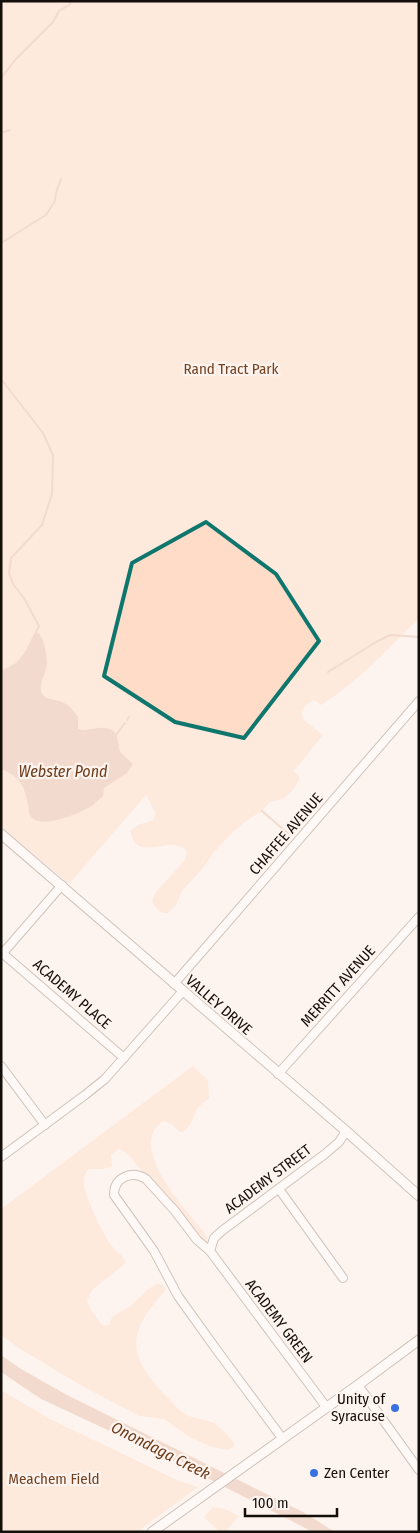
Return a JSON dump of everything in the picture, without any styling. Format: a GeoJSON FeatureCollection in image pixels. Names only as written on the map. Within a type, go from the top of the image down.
{"type":"FeatureCollection","features":[{"type":"Feature","properties":{"kind":"main road","name":"VALLEY DRIVE"},"geometry":{"type":"LineString","coordinates":[[1,834],[419,1196]]}},
{"type":"Feature","properties":{"kind":"main road"},"geometry":{"type":"LineString","coordinates":[[152,1532],[282,1438],[358,1386],[419,1340]]}},
{"type":"Feature","properties":{"kind":"street","name":"CHAFFEE AVENUE"},"geometry":{"type":"LineString","coordinates":[[174,984],[419,701]]}},
{"type":"Feature","properties":{"kind":"street"},"geometry":{"type":"LineString","coordinates":[[2,953],[62,886]]}},
{"type":"Feature","properties":{"kind":"street","name":"MERRITT AVENUE"},"geometry":{"type":"LineString","coordinates":[[278,1074],[419,916]]}},
{"type":"Feature","properties":{"kind":"street","name":"ACADEMY PLACE"},"geometry":{"type":"LineString","coordinates":[[2,953],[124,1058]]}},
{"type":"Feature","properties":{"kind":"street"},"geometry":{"type":"LineString","coordinates":[[1,1157],[105,1079],[183,991]]}},
{"type":"Feature","properties":{"kind":"street"},"geometry":{"type":"LineString","coordinates":[[1,1066],[45,1125]]}},
{"type":"Feature","properties":{"kind":"street","name":"ACADEMY STREET"},"geometry":{"type":"LineString","coordinates":[[210,1250],[214,1238],[223,1230],[325,1154],[339,1142],[346,1131]]}},
{"type":"Feature","properties":{"kind":"street","name":"ACADEMY GREEN"},"geometry":{"type":"LineString","coordinates":[[282,1438],[178,1296],[154,1251],[114,1195],[118,1182],[123,1177],[131,1174],[140,1175],[146,1179],[197,1240],[210,1250],[326,1408]]}},
{"type":"Feature","properties":{"kind":"street"},"geometry":{"type":"LineString","coordinates":[[279,1189],[316,1243],[344,1278]]}},
{"type":"Feature","properties":{"kind":"street"},"geometry":{"type":"LineString","coordinates":[[358,1386],[419,1470]]}},
{"type":"Feature","properties":{"kind":"highlighted area"},"geometry":{"type":"Polygon","coordinates":[[[206,522],[276,574],[319,641],[244,738],[175,722],[104,676],[132,563],[206,522]]]}},
{"type":"Feature","properties":{"kind":"green space","name":"Rand Tract Park"},"geometry":{"type":"Polygon","coordinates":[[[1,1],[419,1],[419,618],[373,664],[335,696],[321,705],[314,700],[307,704],[301,712],[304,720],[323,735],[294,771],[299,776],[299,780],[293,790],[283,799],[270,802],[262,811],[246,821],[231,834],[182,891],[176,905],[168,913],[163,913],[157,909],[152,902],[155,893],[185,860],[187,854],[185,849],[173,845],[142,847],[133,839],[130,831],[138,825],[154,819],[155,812],[146,795],[69,884],[1,827],[1,1]]]}},
{"type":"Feature","properties":{"kind":"green space"},"geometry":{"type":"Polygon","coordinates":[[[193,1066],[208,1080],[209,1098],[197,1109],[190,1125],[182,1132],[178,1131],[172,1124],[163,1121],[153,1132],[151,1146],[162,1178],[203,1231],[207,1237],[207,1243],[144,1172],[129,1156],[119,1149],[111,1155],[112,1166],[88,1170],[84,1177],[84,1186],[103,1232],[126,1263],[92,1290],[87,1301],[103,1326],[109,1325],[112,1317],[132,1305],[148,1289],[157,1284],[163,1285],[166,1290],[145,1317],[139,1329],[136,1341],[137,1353],[150,1378],[182,1412],[212,1422],[222,1430],[234,1443],[234,1446],[229,1450],[211,1447],[188,1436],[164,1419],[139,1416],[82,1386],[22,1350],[1,1335],[1,1209],[193,1066]]]}},
{"type":"Feature","properties":{"kind":"green space","name":"Meachem Field"},"geometry":{"type":"Polygon","coordinates":[[[1,1390],[50,1419],[177,1480],[198,1487],[137,1532],[1,1532],[1,1390]]]}},
{"type":"Feature","properties":{"kind":"green space"},"geometry":{"type":"Polygon","coordinates":[[[213,1507],[225,1509],[239,1516],[225,1532],[220,1532],[204,1517],[213,1507]]]}},
{"type":"Feature","properties":{"kind":"water","name":"Webster Pond"},"geometry":{"type":"Polygon","coordinates":[[[35,632],[41,636],[46,651],[47,665],[41,685],[41,691],[45,697],[61,701],[70,707],[78,717],[78,729],[105,728],[114,732],[121,753],[133,764],[127,773],[104,788],[103,796],[92,806],[58,820],[41,822],[34,820],[30,815],[25,792],[20,782],[13,775],[1,769],[1,671],[16,663],[25,652],[35,632]]]}},
{"type":"Feature","properties":{"kind":"water","name":"Onondaga Creek"},"geometry":{"type":"Polygon","coordinates":[[[1,1355],[21,1369],[67,1395],[303,1512],[335,1532],[313,1532],[172,1460],[41,1399],[1,1372],[1,1355]]]}},
{"type":"Feature","properties":{"kind":"waterway"},"geometry":{"type":"LineString","coordinates":[[1,78],[16,59],[53,22],[59,11],[72,1]]}},
{"type":"Feature","properties":{"kind":"waterway"},"geometry":{"type":"LineString","coordinates":[[1,133],[10,130]]}},
{"type":"Feature","properties":{"kind":"waterway"},"geometry":{"type":"LineString","coordinates":[[1,243],[46,215],[55,201],[61,179]]}},
{"type":"Feature","properties":{"kind":"waterway"},"geometry":{"type":"LineString","coordinates":[[1,379],[43,433],[53,455],[52,494],[42,525],[11,558],[9,573],[13,584],[24,598],[39,626],[36,632]]}},
{"type":"Feature","properties":{"kind":"waterway"},"geometry":{"type":"LineString","coordinates":[[328,672],[390,635],[419,637]]}},
{"type":"Feature","properties":{"kind":"waterway"},"geometry":{"type":"LineString","coordinates":[[116,735],[125,723]]}},
{"type":"Feature","properties":{"kind":"waterway"},"geometry":{"type":"LineString","coordinates":[[262,811],[291,836]]}},
{"type":"Feature","properties":{"kind":"place","name":"Unity of Syracuse"},"geometry":{"type":"Point","coordinates":[395,1408]}},
{"type":"Feature","properties":{"kind":"place","name":"Zen Center"},"geometry":{"type":"Point","coordinates":[314,1473]}}]}
